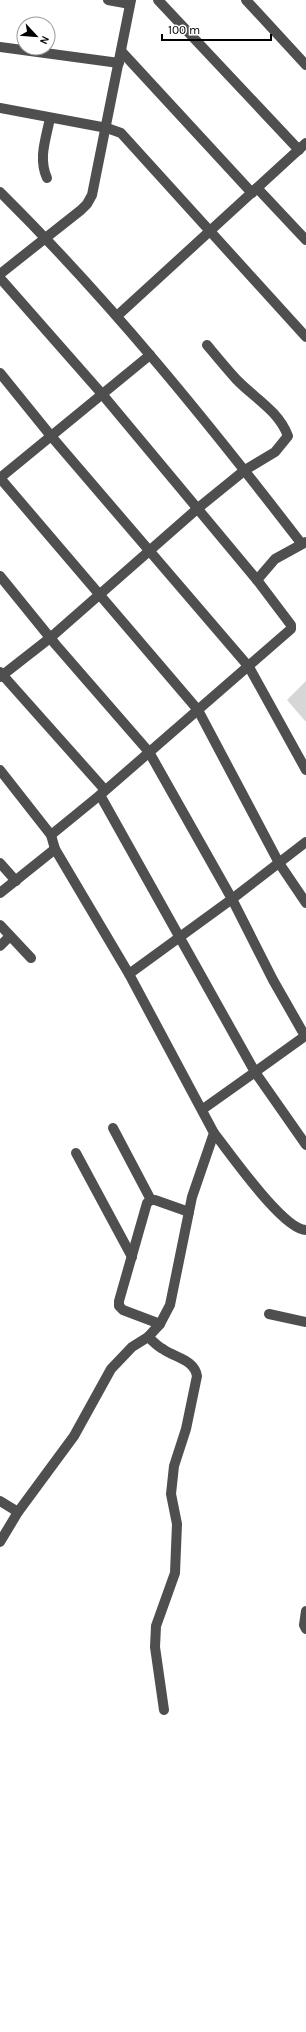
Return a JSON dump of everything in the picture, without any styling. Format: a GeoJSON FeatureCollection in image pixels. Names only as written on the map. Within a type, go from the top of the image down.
{"type":"FeatureCollection","features":[{"type":"Feature","properties":{"kind":"street"},"geometry":{"type":"LineString","coordinates":[[0,274],[87,204],[92,195],[107,128],[130,2],[108,0]]}},
{"type":"Feature","properties":{"kind":"street"},"geometry":{"type":"LineString","coordinates":[[118,316],[254,190],[304,147],[158,0]]}},
{"type":"Feature","properties":{"kind":"street"},"geometry":{"type":"LineString","coordinates":[[246,0],[306,65]]}},
{"type":"Feature","properties":{"kind":"street"},"geometry":{"type":"LineString","coordinates":[[0,47],[119,63]]}},
{"type":"Feature","properties":{"kind":"street"},"geometry":{"type":"LineString","coordinates":[[121,51],[254,190],[306,240]]}},
{"type":"Feature","properties":{"kind":"street"},"geometry":{"type":"LineString","coordinates":[[0,108],[107,128],[121,133],[209,232],[306,337]]}},
{"type":"Feature","properties":{"kind":"street"},"geometry":{"type":"LineString","coordinates":[[47,178],[42,167],[50,118]]}},
{"type":"Feature","properties":{"kind":"street"},"geometry":{"type":"LineString","coordinates":[[0,192],[46,238],[118,316],[303,542],[275,559],[257,580]]}},
{"type":"Feature","properties":{"kind":"street"},"geometry":{"type":"LineString","coordinates":[[0,278],[102,394],[257,580],[291,624],[291,629],[249,667],[103,793],[51,835]]}},
{"type":"Feature","properties":{"kind":"street"},"geometry":{"type":"LineString","coordinates":[[207,345],[236,380],[272,411],[285,428],[288,436],[275,452],[245,470],[197,509],[50,638],[1,675],[103,793],[179,938],[255,1072],[306,1145]]}},
{"type":"Feature","properties":{"kind":"street"},"geometry":{"type":"LineString","coordinates":[[150,355],[0,478],[100,593],[198,710],[279,863],[306,903]]}},
{"type":"Feature","properties":{"kind":"street"},"geometry":{"type":"LineString","coordinates":[[0,373],[51,436],[249,667],[306,770]]}},
{"type":"Feature","properties":{"kind":"street"},"geometry":{"type":"LineString","coordinates":[[0,576],[50,638],[149,752],[232,899],[273,980],[306,1036],[202,1109]]}},
{"type":"Feature","properties":{"kind":"street"},"geometry":{"type":"LineString","coordinates":[[0,770],[51,835],[55,849],[129,974],[214,1133],[274,1209],[299,1230],[306,1230]]}},
{"type":"Feature","properties":{"kind":"street"},"geometry":{"type":"LineString","coordinates":[[129,974],[232,899],[306,842]]}},
{"type":"Feature","properties":{"kind":"street"},"geometry":{"type":"LineString","coordinates":[[0,893],[55,849]]}},
{"type":"Feature","properties":{"kind":"street"},"geometry":{"type":"LineString","coordinates":[[0,863],[16,881]]}},
{"type":"Feature","properties":{"kind":"street"},"geometry":{"type":"LineString","coordinates":[[0,925],[31,958]]}},
{"type":"Feature","properties":{"kind":"street"},"geometry":{"type":"LineString","coordinates":[[0,946],[10,936]]}},
{"type":"Feature","properties":{"kind":"street"},"geometry":{"type":"LineString","coordinates":[[113,1128],[151,1200],[189,1212]]}},
{"type":"Feature","properties":{"kind":"street"},"geometry":{"type":"LineString","coordinates":[[0,1542],[18,1512],[74,1436],[111,1369],[132,1347],[148,1337],[160,1324],[170,1305],[192,1197],[214,1133]]}},
{"type":"Feature","properties":{"kind":"street"},"geometry":{"type":"LineString","coordinates":[[76,1153],[132,1257]]}},
{"type":"Feature","properties":{"kind":"street"},"geometry":{"type":"LineString","coordinates":[[151,1200],[147,1203],[119,1306],[122,1310],[160,1324]]}},
{"type":"Feature","properties":{"kind":"street"},"geometry":{"type":"LineString","coordinates":[[269,1314],[306,1322]]}},
{"type":"Feature","properties":{"kind":"street"},"geometry":{"type":"LineString","coordinates":[[148,1337],[163,1350],[190,1363],[196,1368],[197,1376],[186,1429],[174,1466],[171,1494],[177,1524],[174,1573],[156,1626],[156,1647],[164,1710]]}},
{"type":"Feature","properties":{"kind":"street"},"geometry":{"type":"LineString","coordinates":[[0,1501],[18,1512]]}},
{"type":"Feature","properties":{"kind":"street"},"geometry":{"type":"LineString","coordinates":[[306,1611],[304,1625],[306,1629]]}},
{"type":"Feature","properties":{"kind":"shaded area"},"geometry":{"type":"Polygon","coordinates":[[[306,681],[306,722],[287,700],[306,681]]]}}]}
